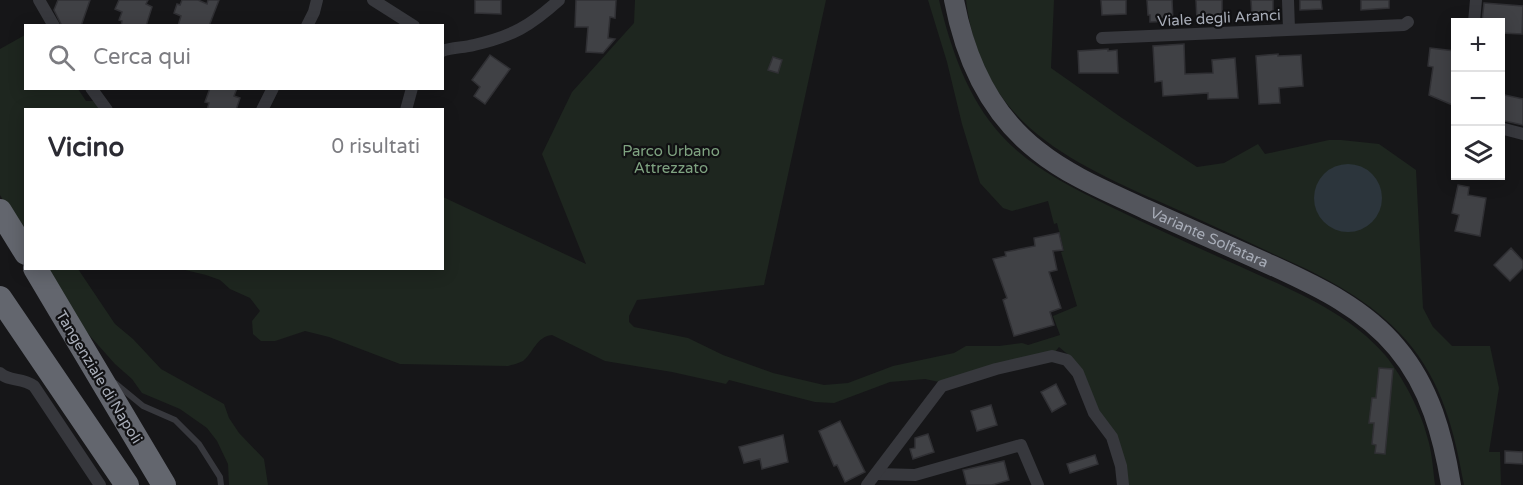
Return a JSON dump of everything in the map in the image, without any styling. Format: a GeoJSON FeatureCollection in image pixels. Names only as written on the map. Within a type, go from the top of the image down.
{"type":"FeatureCollection","features":[{"type":"Feature","properties":{"kind":"highway"},"geometry":{"type":"LineString","coordinates":[[0,211],[24,250]]}},
{"type":"Feature","properties":{"kind":"highway","name":"Tangenziale di Napoli"},"geometry":{"type":"LineString","coordinates":[[36,270],[164,485]]}},
{"type":"Feature","properties":{"kind":"highway"},"geometry":{"type":"LineString","coordinates":[[0,298],[127,485]]}},
{"type":"Feature","properties":{"kind":"main road","name":"Variante Solfatara"},"geometry":{"type":"LineString","coordinates":[[954,0],[970,58],[984,88],[1000,112],[1037,151],[1100,188],[1306,281],[1356,309],[1376,326],[1397,347],[1413,369],[1426,393],[1444,443],[1450,485]]}},
{"type":"Feature","properties":{"kind":"street"},"geometry":{"type":"LineString","coordinates":[[39,0],[53,24]]}},
{"type":"Feature","properties":{"kind":"street"},"geometry":{"type":"LineString","coordinates":[[308,24],[317,0]]}},
{"type":"Feature","properties":{"kind":"street"},"geometry":{"type":"LineString","coordinates":[[373,0],[411,24]]}},
{"type":"Feature","properties":{"kind":"street"},"geometry":{"type":"LineString","coordinates":[[445,47],[468,47],[516,32],[536,20],[560,0]]}},
{"type":"Feature","properties":{"kind":"street"},"geometry":{"type":"LineString","coordinates":[[1288,0],[1289,29]]}},
{"type":"Feature","properties":{"kind":"street"},"geometry":{"type":"LineString","coordinates":[[1474,18],[1476,0]]}},
{"type":"Feature","properties":{"kind":"street","name":"Viale degli Aranci"},"geometry":{"type":"LineString","coordinates":[[1102,38],[1404,25],[1408,22]]}},
{"type":"Feature","properties":{"kind":"street"},"geometry":{"type":"LineString","coordinates":[[92,90],[106,108]]}},
{"type":"Feature","properties":{"kind":"street"},"geometry":{"type":"LineString","coordinates":[[263,108],[272,90]]}},
{"type":"Feature","properties":{"kind":"street"},"geometry":{"type":"LineString","coordinates":[[407,108],[411,90]]}},
{"type":"Feature","properties":{"kind":"street"},"geometry":{"type":"LineString","coordinates":[[1505,129],[1523,134]]}},
{"type":"Feature","properties":{"kind":"street"},"geometry":{"type":"LineString","coordinates":[[867,485],[878,474],[942,386],[996,369],[1052,356],[1067,360],[1078,373],[1094,413],[1112,437],[1124,485]]}},
{"type":"Feature","properties":{"kind":"street"},"geometry":{"type":"LineString","coordinates":[[1,376],[27,380],[34,386],[100,485]]}},
{"type":"Feature","properties":{"kind":"street"},"geometry":{"type":"LineString","coordinates":[[878,474],[915,476],[1021,446],[1038,485]]}},
{"type":"Feature","properties":{"kind":"lane"},"geometry":{"type":"LineString","coordinates":[[65,321],[102,367]]}},
{"type":"Feature","properties":{"kind":"lane"},"geometry":{"type":"LineString","coordinates":[[108,374],[143,406],[175,420],[199,444],[220,477],[221,485]]}},
{"type":"Feature","properties":{"kind":"green space","name":"Parco Urbano Attrezzato"},"geometry":{"type":"Polygon","coordinates":[[[635,0],[826,0],[764,285],[637,300],[629,316],[629,322],[634,327],[688,338],[723,355],[773,373],[824,385],[848,383],[893,366],[954,353],[966,346],[1022,343],[1028,345],[1060,335],[1053,316],[1077,306],[1061,252],[1064,251],[1057,223],[1054,224],[1048,201],[1012,211],[1003,208],[980,183],[928,0],[939,0],[955,54],[970,89],[989,120],[1024,157],[1064,183],[1107,205],[1317,303],[1336,314],[1370,340],[1391,363],[1415,404],[1429,442],[1435,485],[1128,485],[1101,416],[1071,357],[1059,347],[1055,352],[939,382],[925,379],[890,382],[834,403],[815,402],[729,380],[726,384],[605,361],[552,335],[542,339],[523,361],[508,366],[400,364],[329,337],[305,331],[275,341],[261,341],[253,334],[252,321],[260,311],[250,298],[230,289],[220,280],[185,270],[444,270],[444,197],[586,264],[542,154],[572,92],[634,23],[635,0]]]}},
{"type":"Feature","properties":{"kind":"green space"},"geometry":{"type":"Polygon","coordinates":[[[966,0],[1054,0],[1051,68],[1197,167],[1224,163],[1258,144],[1265,154],[1329,140],[1341,140],[1379,144],[1416,170],[1423,308],[1433,327],[1452,346],[1490,346],[1499,388],[1489,452],[1500,452],[1501,485],[1464,485],[1451,427],[1429,373],[1406,340],[1363,301],[1313,272],[1089,168],[1031,129],[1008,104],[989,75],[975,41],[966,0]]]}},
{"type":"Feature","properties":{"kind":"green space"},"geometry":{"type":"Polygon","coordinates":[[[24,36],[24,90],[79,90],[86,101],[94,101],[102,108],[24,108],[24,227],[19,228],[0,195],[0,49],[24,36]]]}},
{"type":"Feature","properties":{"kind":"green space"},"geometry":{"type":"Polygon","coordinates":[[[46,270],[79,270],[115,324],[133,339],[161,369],[224,404],[229,418],[239,433],[264,459],[268,485],[229,485],[228,464],[217,441],[207,428],[180,409],[142,393],[132,379],[115,364],[82,327],[46,270]]]}},
{"type":"Feature","properties":{"kind":"shaded area"},"geometry":{"type":"Polygon","coordinates":[[[1348,164],[1361,167],[1372,174],[1379,185],[1382,198],[1379,211],[1372,222],[1361,229],[1348,232],[1335,229],[1324,222],[1317,211],[1314,198],[1317,185],[1324,174],[1335,167],[1348,164]]]}},
{"type":"Feature","properties":{"kind":"building"},"geometry":{"type":"Polygon","coordinates":[[[58,0],[90,0],[82,24],[61,24],[54,10],[58,0]]]}},
{"type":"Feature","properties":{"kind":"building"},"geometry":{"type":"Polygon","coordinates":[[[119,0],[148,0],[146,4],[152,7],[147,24],[121,24],[122,21],[119,20],[122,12],[115,9],[119,0]]]}},
{"type":"Feature","properties":{"kind":"building"},"geometry":{"type":"Polygon","coordinates":[[[182,0],[198,0],[207,4],[208,0],[219,0],[210,24],[179,24],[181,16],[174,13],[177,4],[180,5],[182,0]]]}},
{"type":"Feature","properties":{"kind":"building"},"geometry":{"type":"Polygon","coordinates":[[[475,0],[501,0],[501,14],[475,13],[475,0]]]}},
{"type":"Feature","properties":{"kind":"building"},"geometry":{"type":"Polygon","coordinates":[[[576,0],[616,0],[615,18],[610,17],[608,38],[615,39],[603,53],[586,52],[588,27],[575,27],[576,0]]]}},
{"type":"Feature","properties":{"kind":"building"},"geometry":{"type":"Polygon","coordinates":[[[1101,0],[1126,0],[1126,14],[1102,15],[1101,0]]]}},
{"type":"Feature","properties":{"kind":"building"},"geometry":{"type":"Polygon","coordinates":[[[1147,0],[1172,0],[1173,21],[1150,22],[1147,0]]]}},
{"type":"Feature","properties":{"kind":"building"},"geometry":{"type":"Polygon","coordinates":[[[1196,0],[1222,0],[1222,20],[1197,22],[1196,0]]]}},
{"type":"Feature","properties":{"kind":"building"},"geometry":{"type":"Polygon","coordinates":[[[1251,0],[1273,0],[1273,16],[1252,18],[1251,0]]]}},
{"type":"Feature","properties":{"kind":"building"},"geometry":{"type":"Polygon","coordinates":[[[1300,0],[1321,0],[1322,9],[1300,10],[1300,0]]]}},
{"type":"Feature","properties":{"kind":"building"},"geometry":{"type":"Polygon","coordinates":[[[1361,0],[1389,0],[1389,8],[1361,10],[1361,0]]]}},
{"type":"Feature","properties":{"kind":"building"},"geometry":{"type":"Polygon","coordinates":[[[1484,3],[1523,6],[1522,34],[1505,33],[1505,18],[1482,18],[1484,3]]]}},
{"type":"Feature","properties":{"kind":"building"},"geometry":{"type":"Polygon","coordinates":[[[1184,44],[1185,74],[1213,73],[1212,60],[1235,58],[1238,98],[1208,99],[1208,93],[1163,96],[1162,81],[1155,82],[1153,46],[1184,44]]]}},
{"type":"Feature","properties":{"kind":"building"},"geometry":{"type":"Polygon","coordinates":[[[1430,48],[1451,51],[1451,104],[1429,95],[1433,67],[1428,66],[1430,48]]]}},
{"type":"Feature","properties":{"kind":"building"},"geometry":{"type":"Polygon","coordinates":[[[1108,49],[1108,51],[1117,50],[1118,73],[1079,73],[1078,51],[1108,49]]]}},
{"type":"Feature","properties":{"kind":"building"},"geometry":{"type":"Polygon","coordinates":[[[1278,54],[1278,56],[1301,55],[1303,86],[1279,88],[1280,103],[1259,104],[1256,56],[1278,54]]]}},
{"type":"Feature","properties":{"kind":"building"},"geometry":{"type":"Polygon","coordinates":[[[490,55],[510,69],[485,104],[474,96],[480,87],[472,80],[490,55]]]}},
{"type":"Feature","properties":{"kind":"building"},"geometry":{"type":"Polygon","coordinates":[[[773,57],[782,60],[778,73],[768,70],[773,57]]]}},
{"type":"Feature","properties":{"kind":"building"},"geometry":{"type":"Polygon","coordinates":[[[209,90],[236,90],[234,96],[240,98],[237,108],[208,108],[209,103],[205,102],[209,90]]]}},
{"type":"Feature","properties":{"kind":"building"},"geometry":{"type":"Polygon","coordinates":[[[1505,95],[1523,99],[1523,125],[1505,121],[1505,95]]]}},
{"type":"Feature","properties":{"kind":"building"},"geometry":{"type":"Polygon","coordinates":[[[1458,185],[1469,187],[1468,195],[1486,198],[1480,236],[1455,231],[1459,215],[1452,213],[1458,185]]]}},
{"type":"Feature","properties":{"kind":"building"},"geometry":{"type":"Polygon","coordinates":[[[1059,233],[1063,250],[1053,251],[1057,270],[1049,272],[1061,308],[1050,312],[1054,325],[1014,336],[1003,300],[1007,298],[993,259],[1006,256],[1005,252],[1035,246],[1034,238],[1059,233]]]}},
{"type":"Feature","properties":{"kind":"building"},"geometry":{"type":"Polygon","coordinates":[[[1511,248],[1523,261],[1523,268],[1510,281],[1494,265],[1511,248]]]}},
{"type":"Feature","properties":{"kind":"building"},"geometry":{"type":"Polygon","coordinates":[[[1379,368],[1393,369],[1385,454],[1375,453],[1376,445],[1372,444],[1374,423],[1369,423],[1372,398],[1376,398],[1379,368]]]}},
{"type":"Feature","properties":{"kind":"building"},"geometry":{"type":"Polygon","coordinates":[[[1056,384],[1066,404],[1052,412],[1041,392],[1056,384]]]}},
{"type":"Feature","properties":{"kind":"building"},"geometry":{"type":"Polygon","coordinates":[[[991,405],[997,425],[977,431],[971,411],[991,405]]]}},
{"type":"Feature","properties":{"kind":"building"},"geometry":{"type":"Polygon","coordinates":[[[840,421],[865,472],[845,482],[837,465],[834,466],[819,431],[840,421]]]}},
{"type":"Feature","properties":{"kind":"building"},"geometry":{"type":"Polygon","coordinates":[[[928,434],[934,452],[913,459],[910,449],[915,448],[915,438],[928,434]]]}},
{"type":"Feature","properties":{"kind":"building"},"geometry":{"type":"Polygon","coordinates":[[[783,435],[788,462],[762,469],[760,459],[744,463],[739,447],[783,435]]]}},
{"type":"Feature","properties":{"kind":"building"},"geometry":{"type":"Polygon","coordinates":[[[1505,451],[1523,452],[1523,464],[1505,463],[1505,451]]]}},
{"type":"Feature","properties":{"kind":"building"},"geometry":{"type":"Polygon","coordinates":[[[1095,455],[1098,464],[1070,473],[1067,464],[1095,455]]]}},
{"type":"Feature","properties":{"kind":"building"},"geometry":{"type":"Polygon","coordinates":[[[1004,461],[1009,480],[992,485],[967,485],[963,470],[1004,461]]]}}]}
